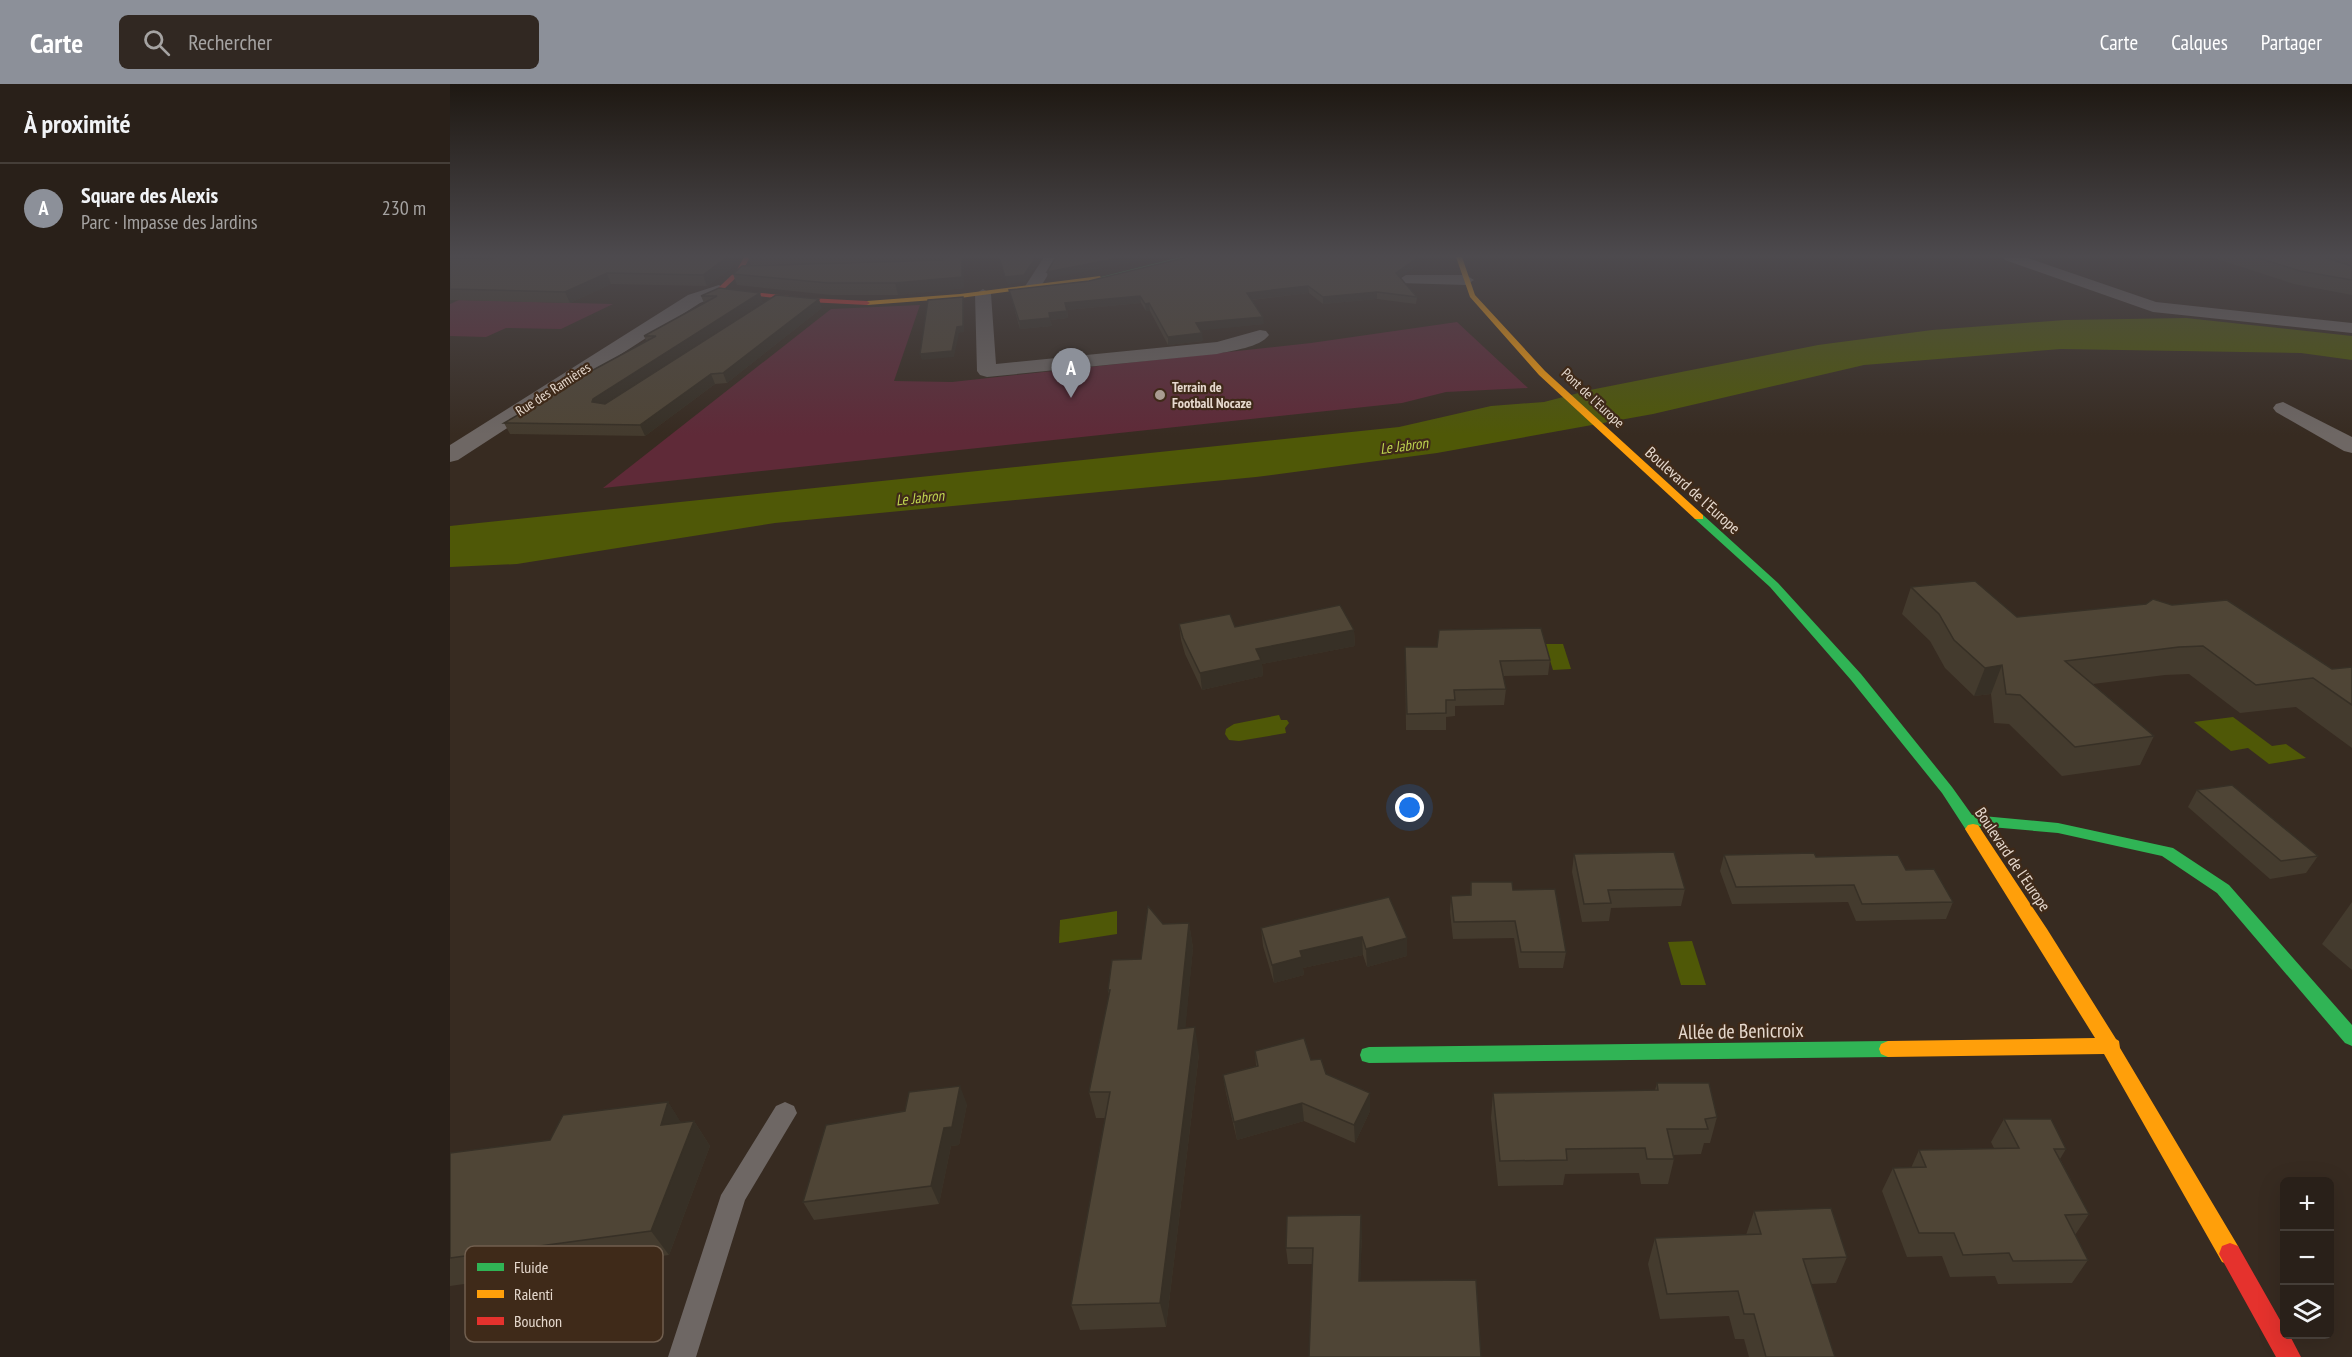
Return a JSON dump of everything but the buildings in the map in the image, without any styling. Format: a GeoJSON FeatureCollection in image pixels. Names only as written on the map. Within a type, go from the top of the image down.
{"type":"FeatureCollection","features":[{"type":"Feature","properties":{"kind":"main road","name":"Pont de l'Europe"},"geometry":{"type":"LineString","coordinates":[[1491,316],[1542,373],[1621,447]]}},
{"type":"Feature","properties":{"kind":"main road","name":"Boulevard de l'Europe"},"geometry":{"type":"LineString","coordinates":[[1621,447],[1774,585],[1856,676],[1947,790],[2021,900],[2112,1047],[2289,1357]]}},
{"type":"Feature","properties":{"kind":"main road"},"geometry":{"type":"LineString","coordinates":[[1967,820],[2058,828],[2167,852],[2223,889],[2352,1038]]}},
{"type":"Feature","properties":{"kind":"main road","name":"Allée de Benicroix"},"geometry":{"type":"LineString","coordinates":[[1369,1055],[2112,1047]]}},
{"type":"Feature","properties":{"kind":"street","name":"Rue des Ramières"},"geometry":{"type":"LineString","coordinates":[[450,455],[667,316]]}},
{"type":"Feature","properties":{"kind":"street"},"geometry":{"type":"LineString","coordinates":[[984,316],[987,372],[1217,348],[1241,343],[1260,335]]}},
{"type":"Feature","properties":{"kind":"street"},"geometry":{"type":"LineString","coordinates":[[2227,316],[2352,328]]}},
{"type":"Feature","properties":{"kind":"street"},"geometry":{"type":"LineString","coordinates":[[2283,408],[2352,446]]}},
{"type":"Feature","properties":{"kind":"lane"},"geometry":{"type":"LineString","coordinates":[[682,1357],[734,1195],[785,1113]]}},
{"type":"Feature","properties":{"kind":"shaded area"},"geometry":{"type":"Polygon","coordinates":[[[450,316],[587,316],[561,329],[506,328],[486,337],[450,336],[450,316]]]}},
{"type":"Feature","properties":{"kind":"shaded area"},"geometry":{"type":"Polygon","coordinates":[[[822,316],[916,316],[894,381],[952,382],[1311,343],[1457,322],[1528,388],[1446,392],[1402,403],[603,488],[822,316]]]}},
{"type":"Feature","properties":{"kind":"water","name":"Le Jabron"},"geometry":{"type":"Polygon","coordinates":[[[2186,318],[2352,336],[2352,360],[2301,353],[2061,349],[1864,365],[1653,414],[1437,453],[1256,477],[775,523],[517,564],[450,567],[450,526],[1399,427],[1491,406],[1544,402],[1590,390],[1818,345],[1932,330],[2065,320],[2186,318]]]}},
{"type":"Feature","properties":{"kind":"water"},"geometry":{"type":"Polygon","coordinates":[[[1545,644],[1563,644],[1571,669],[1553,670],[1545,644]]]}},
{"type":"Feature","properties":{"kind":"water"},"geometry":{"type":"Polygon","coordinates":[[[1279,715],[1281,720],[1287,720],[1289,723],[1285,728],[1286,733],[1239,741],[1229,740],[1225,734],[1226,729],[1234,724],[1279,715]]]}},
{"type":"Feature","properties":{"kind":"water"},"geometry":{"type":"Polygon","coordinates":[[[2233,717],[2272,746],[2286,744],[2306,758],[2269,764],[2248,748],[2231,751],[2194,722],[2233,717]]]}},
{"type":"Feature","properties":{"kind":"water"},"geometry":{"type":"Polygon","coordinates":[[[1117,911],[1117,934],[1059,943],[1060,920],[1117,911]]]}},
{"type":"Feature","properties":{"kind":"water"},"geometry":{"type":"Polygon","coordinates":[[[1692,941],[1706,985],[1681,985],[1668,942],[1692,941]]]}},
{"type":"Feature","properties":{"kind":"traffic: fast"},"geometry":{"type":"LineString","coordinates":[[1699,517],[1774,585],[1856,677],[1947,790],[1973,829]]}},
{"type":"Feature","properties":{"kind":"traffic: fast"},"geometry":{"type":"LineString","coordinates":[[1967,820],[2058,828],[2167,852],[2223,889],[2352,1038]]}},
{"type":"Feature","properties":{"kind":"traffic: fast"},"geometry":{"type":"LineString","coordinates":[[1369,1055],[1888,1049]]}},
{"type":"Feature","properties":{"kind":"traffic: slow"},"geometry":{"type":"LineString","coordinates":[[1491,316],[1542,373],[1699,517]]}},
{"type":"Feature","properties":{"kind":"traffic: slow"},"geometry":{"type":"LineString","coordinates":[[1973,829],[2074,986],[2230,1254]]}},
{"type":"Feature","properties":{"kind":"traffic: slow"},"geometry":{"type":"LineString","coordinates":[[1888,1049],[2112,1046]]}},
{"type":"Feature","properties":{"kind":"traffic: jam"},"geometry":{"type":"LineString","coordinates":[[2230,1254],[2289,1357]]}},
{"type":"Feature","properties":{"kind":"place","name":"Terrain de Football Nocaze"},"geometry":{"type":"Point","coordinates":[1160,395]}},
{"type":"Feature","properties":{"kind":"place","name":"Square des Alexis"},"geometry":{"type":"Point","coordinates":[1071,398]}}]}
